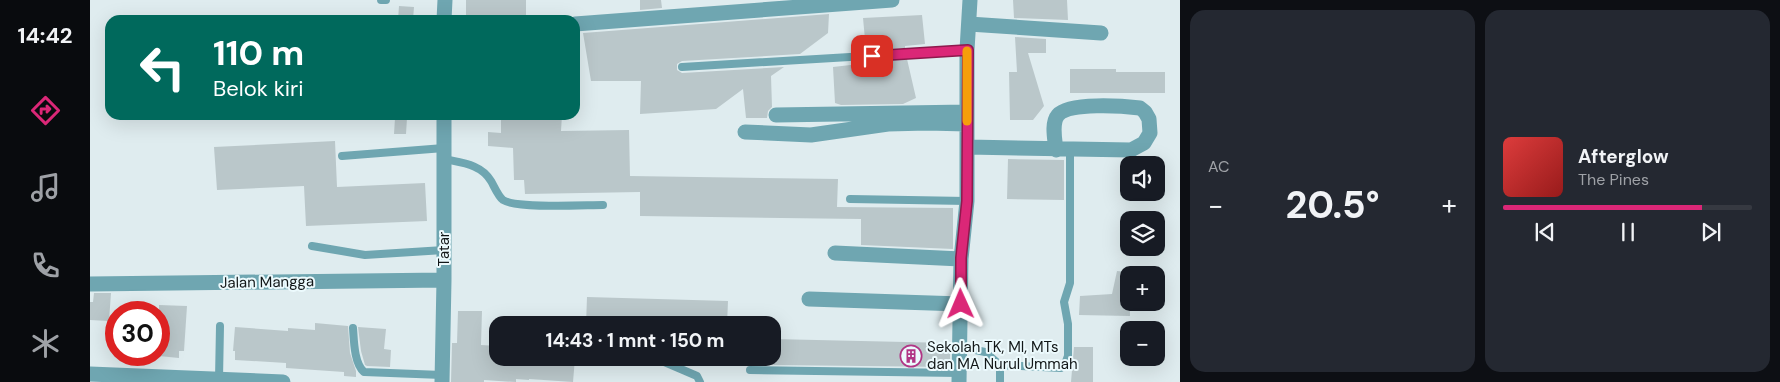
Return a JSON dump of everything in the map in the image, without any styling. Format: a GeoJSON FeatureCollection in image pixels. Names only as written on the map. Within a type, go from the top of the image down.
{"type":"FeatureCollection","features":[{"type":"Feature","properties":{"kind":"street"},"geometry":{"type":"LineString","coordinates":[[444,15],[445,0]]}},
{"type":"Feature","properties":{"kind":"street"},"geometry":{"type":"LineString","coordinates":[[580,24],[892,0]]}},
{"type":"Feature","properties":{"kind":"street"},"geometry":{"type":"LineString","coordinates":[[959,378],[961,258],[967,201],[970,0]]}},
{"type":"Feature","properties":{"kind":"street"},"geometry":{"type":"LineString","coordinates":[[969,24],[1101,33]]}},
{"type":"Feature","properties":{"kind":"street"},"geometry":{"type":"LineString","coordinates":[[968,147],[1063,150],[1125,151],[1144,144],[1150,133],[1149,119],[1140,108],[1098,106],[1066,110],[1058,114],[1054,138],[1063,150]]}},
{"type":"Feature","properties":{"kind":"street"},"geometry":{"type":"LineString","coordinates":[[776,115],[967,118]]}},
{"type":"Feature","properties":{"kind":"street"},"geometry":{"type":"LineString","coordinates":[[745,132],[812,135],[888,124],[967,118]]}},
{"type":"Feature","properties":{"kind":"street","name":"Tatar"},"geometry":{"type":"LineString","coordinates":[[442,378],[444,120]]}},
{"type":"Feature","properties":{"kind":"street"},"geometry":{"type":"LineString","coordinates":[[835,253],[961,258]]}},
{"type":"Feature","properties":{"kind":"street","name":"Jalan Mangga"},"geometry":{"type":"LineString","coordinates":[[90,284],[444,280]]}},
{"type":"Feature","properties":{"kind":"street"},"geometry":{"type":"LineString","coordinates":[[809,299],[961,304]]}},
{"type":"Feature","properties":{"kind":"street"},"geometry":{"type":"LineString","coordinates":[[90,374],[283,382]]}},
{"type":"Feature","properties":{"kind":"lane"},"geometry":{"type":"LineString","coordinates":[[381,0],[386,0]]}},
{"type":"Feature","properties":{"kind":"lane"},"geometry":{"type":"LineString","coordinates":[[682,67],[968,50]]}},
{"type":"Feature","properties":{"kind":"lane"},"geometry":{"type":"LineString","coordinates":[[960,347],[985,352],[1000,365],[1061,368],[1065,364],[1068,356],[1068,324],[1064,302],[1070,283],[1063,150]]}},
{"type":"Feature","properties":{"kind":"lane"},"geometry":{"type":"LineString","coordinates":[[342,156],[444,154],[478,167],[487,174],[503,200],[525,205],[603,205]]}},
{"type":"Feature","properties":{"kind":"lane"},"geometry":{"type":"LineString","coordinates":[[850,200],[967,201]]}},
{"type":"Feature","properties":{"kind":"lane"},"geometry":{"type":"LineString","coordinates":[[312,246],[366,255],[444,250]]}},
{"type":"Feature","properties":{"kind":"lane"},"geometry":{"type":"LineString","coordinates":[[219,379],[220,326]]}},
{"type":"Feature","properties":{"kind":"lane"},"geometry":{"type":"LineString","coordinates":[[352,328],[358,362],[360,369],[364,372],[442,378]]}},
{"type":"Feature","properties":{"kind":"lane"},"geometry":{"type":"LineString","coordinates":[[1000,365],[1000,382]]}},
{"type":"Feature","properties":{"kind":"lane"},"geometry":{"type":"LineString","coordinates":[[674,366],[697,376],[700,382]]}},
{"type":"Feature","properties":{"kind":"lane"},"geometry":{"type":"LineString","coordinates":[[750,370],[959,378]]}},
{"type":"Feature","properties":{"kind":"building"},"geometry":{"type":"Polygon","coordinates":[[[466,0],[526,0],[526,15],[466,15],[466,0]]]}},
{"type":"Feature","properties":{"kind":"building"},"geometry":{"type":"Polygon","coordinates":[[[640,0],[661,0],[662,8],[640,10],[640,0]]]}},
{"type":"Feature","properties":{"kind":"building"},"geometry":{"type":"Polygon","coordinates":[[[1013,0],[1067,0],[1068,20],[1014,18],[1013,0]]]}},
{"type":"Feature","properties":{"kind":"building"},"geometry":{"type":"Polygon","coordinates":[[[399,6],[414,7],[413,15],[398,15],[399,6]]]}},
{"type":"Feature","properties":{"kind":"building"},"geometry":{"type":"Polygon","coordinates":[[[829,14],[828,33],[800,54],[682,61],[677,64],[677,70],[682,73],[784,67],[771,76],[772,107],[768,111],[767,118],[746,118],[743,89],[716,109],[640,114],[641,81],[591,81],[583,33],[829,14]]]}},
{"type":"Feature","properties":{"kind":"building"},"geometry":{"type":"Polygon","coordinates":[[[922,15],[925,44],[905,46],[905,48],[866,50],[863,18],[922,15]]]}},
{"type":"Feature","properties":{"kind":"building"},"geometry":{"type":"Polygon","coordinates":[[[1015,37],[1046,39],[1046,53],[1028,53],[1044,106],[1033,120],[1010,120],[1009,72],[1017,72],[1015,37]]]}},
{"type":"Feature","properties":{"kind":"building"},"geometry":{"type":"Polygon","coordinates":[[[907,59],[916,98],[903,104],[841,105],[835,103],[833,67],[907,59]]]}},
{"type":"Feature","properties":{"kind":"building"},"geometry":{"type":"Polygon","coordinates":[[[1070,69],[1116,69],[1116,72],[1165,72],[1165,93],[1070,93],[1070,69]]]}},
{"type":"Feature","properties":{"kind":"building"},"geometry":{"type":"Polygon","coordinates":[[[395,120],[407,120],[406,134],[394,134],[395,120]]]}},
{"type":"Feature","properties":{"kind":"building"},"geometry":{"type":"Polygon","coordinates":[[[501,120],[562,120],[561,131],[629,130],[630,176],[838,179],[837,207],[953,208],[953,249],[861,245],[861,219],[640,216],[640,192],[525,194],[524,180],[514,180],[513,148],[488,146],[488,132],[501,133],[501,120]]]}},
{"type":"Feature","properties":{"kind":"building"},"geometry":{"type":"Polygon","coordinates":[[[335,141],[337,187],[425,183],[427,221],[306,226],[304,186],[217,190],[214,147],[335,141]]]}},
{"type":"Feature","properties":{"kind":"building"},"geometry":{"type":"Polygon","coordinates":[[[1008,159],[1064,160],[1064,200],[1007,199],[1008,159]]]}},
{"type":"Feature","properties":{"kind":"building"},"geometry":{"type":"Polygon","coordinates":[[[1117,271],[1120,271],[1120,311],[1130,311],[1130,316],[1079,315],[1080,296],[1112,294],[1117,271]]]}},
{"type":"Feature","properties":{"kind":"building"},"geometry":{"type":"Polygon","coordinates":[[[94,293],[111,293],[110,301],[105,301],[105,321],[90,320],[90,302],[93,302],[94,293]]]}},
{"type":"Feature","properties":{"kind":"building"},"geometry":{"type":"Polygon","coordinates":[[[587,297],[728,301],[727,316],[586,316],[587,297]]]}},
{"type":"Feature","properties":{"kind":"building"},"geometry":{"type":"Polygon","coordinates":[[[170,305],[187,306],[184,351],[179,351],[179,358],[170,357],[170,305]]]}},
{"type":"Feature","properties":{"kind":"building"},"geometry":{"type":"Polygon","coordinates":[[[458,311],[482,311],[481,345],[489,345],[489,366],[574,366],[573,382],[516,379],[516,382],[484,380],[484,382],[451,382],[452,343],[457,343],[458,311]]]}},
{"type":"Feature","properties":{"kind":"building"},"geometry":{"type":"Polygon","coordinates":[[[315,323],[348,326],[350,353],[356,377],[344,376],[344,372],[286,368],[286,363],[235,360],[235,351],[233,351],[235,327],[288,331],[288,328],[315,330],[315,323]]]}},
{"type":"Feature","properties":{"kind":"building"},"geometry":{"type":"Polygon","coordinates":[[[358,327],[386,329],[384,349],[391,350],[390,367],[365,365],[358,327]]]}},
{"type":"Feature","properties":{"kind":"building"},"geometry":{"type":"Polygon","coordinates":[[[781,339],[950,343],[950,367],[781,365],[781,339]]]}},
{"type":"Feature","properties":{"kind":"building"},"geometry":{"type":"Polygon","coordinates":[[[1074,347],[1093,347],[1093,382],[1071,382],[1074,347]]]}},
{"type":"Feature","properties":{"kind":"slow traffic"},"geometry":{"type":"LineString","coordinates":[[967,51],[967,121]]}},
{"type":"Feature","properties":{"kind":"place","name":"Sekolah TK, MI, MTs dan MA Nurul Ummah"},"geometry":{"type":"Point","coordinates":[911,356]}},
{"type":"Feature","properties":{"kind":"route"},"geometry":{"type":"LineString","coordinates":[[872,56],[968,50],[967,201],[961,258],[961,304]]}}]}
